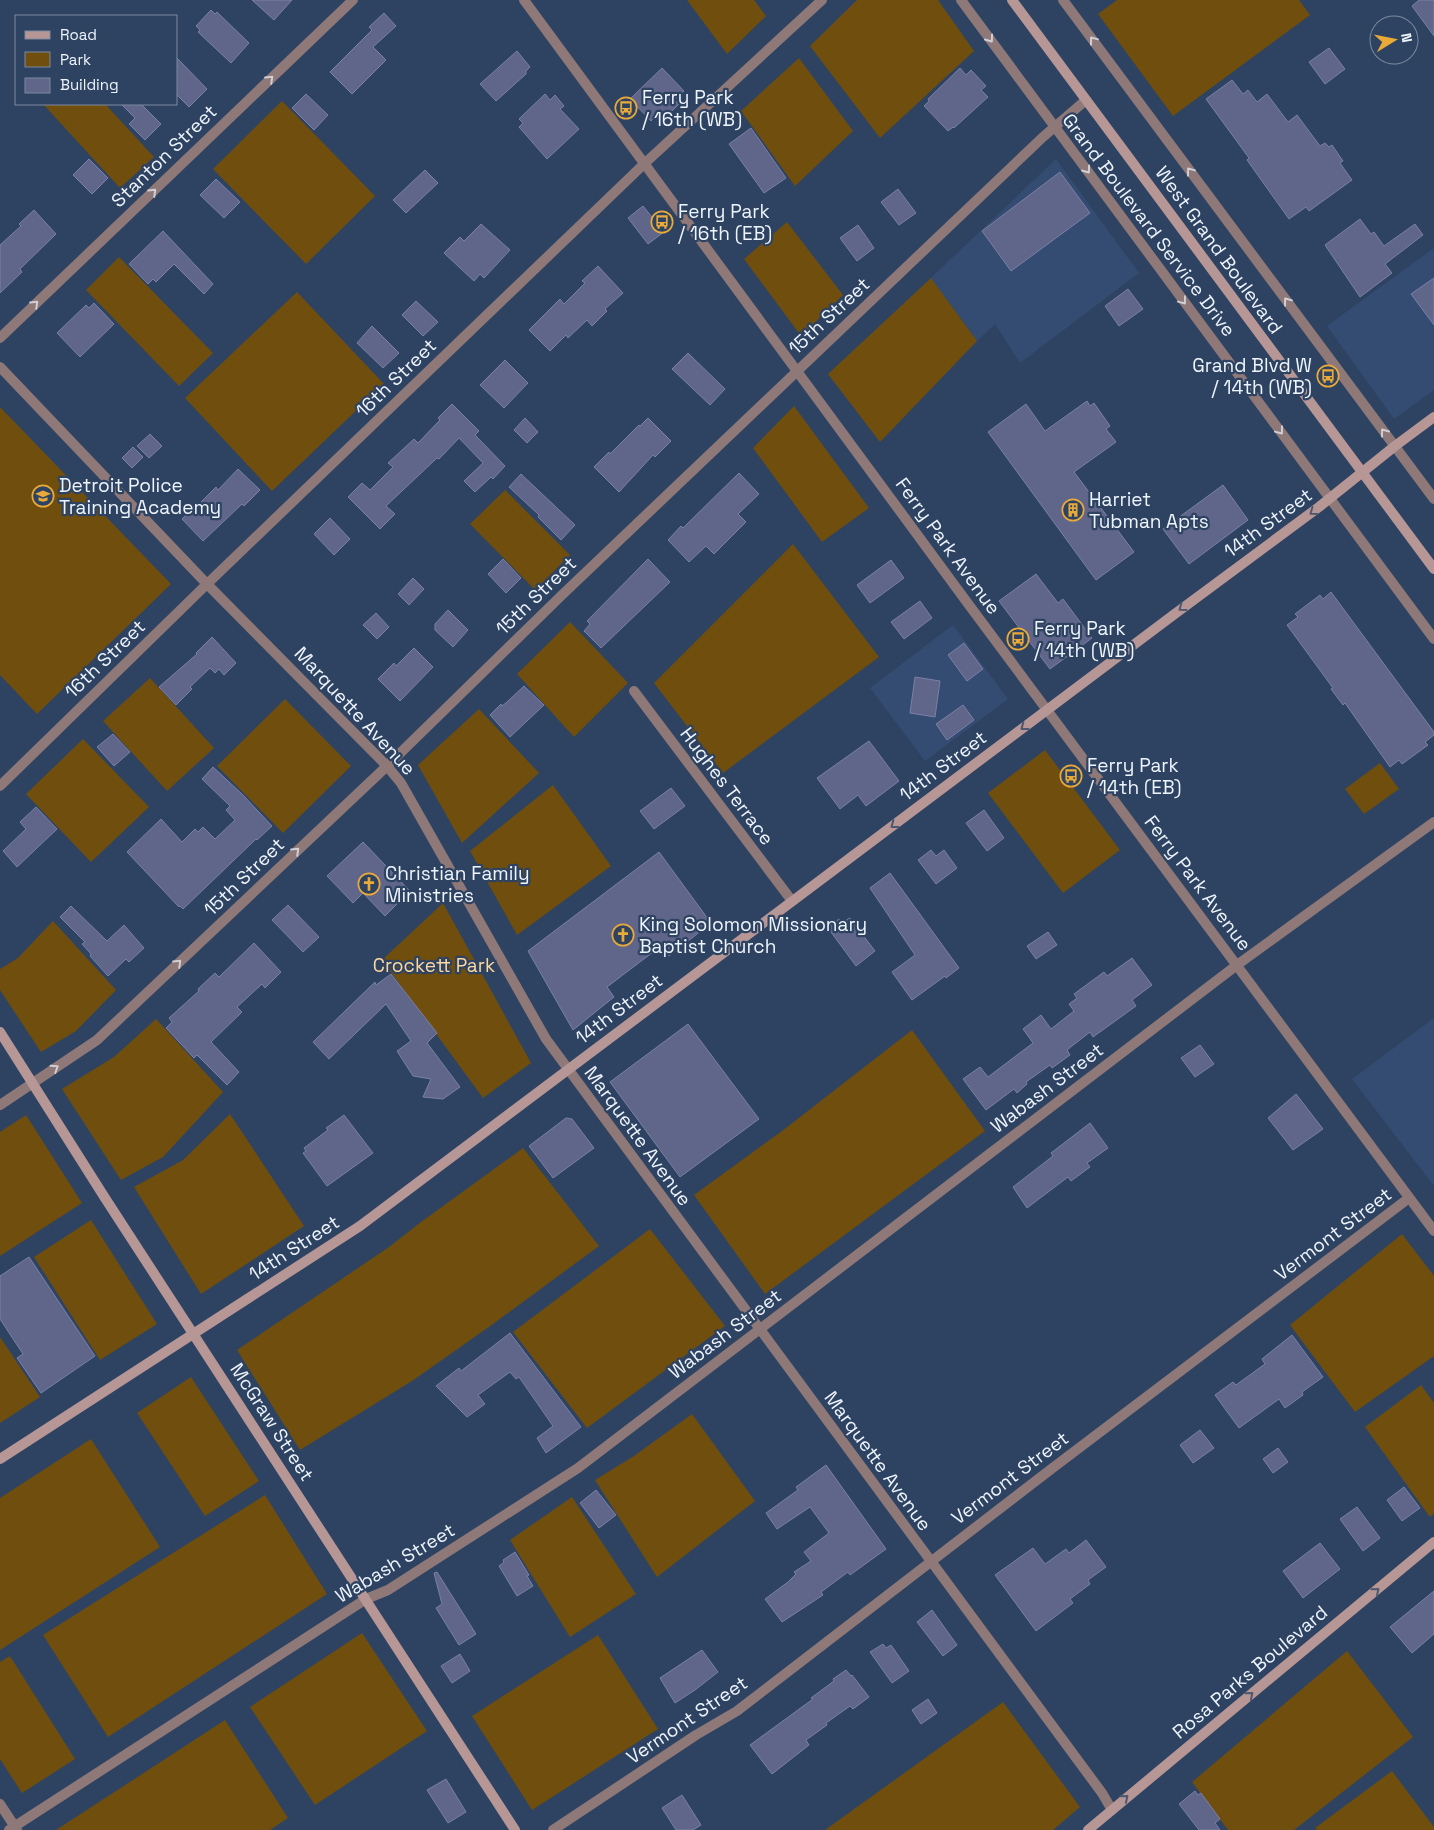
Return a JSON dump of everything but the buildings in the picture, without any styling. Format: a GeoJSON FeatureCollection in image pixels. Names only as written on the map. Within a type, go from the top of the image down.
{"type":"FeatureCollection","features":[{"type":"Feature","properties":{"kind":"street","name":"Stanton Street"},"geometry":{"type":"LineString","coordinates":[[0,338],[353,0]]}},
{"type":"Feature","properties":{"kind":"street","name":"Ferry Park Avenue"},"geometry":{"type":"LineString","coordinates":[[524,0],[1434,1232]]}},
{"type":"Feature","properties":{"kind":"street","name":"16th Street"},"geometry":{"type":"LineString","coordinates":[[0,786],[644,164],[822,0]]}},
{"type":"Feature","properties":{"kind":"street","name":"Grand Boulevard Service Drive"},"geometry":{"type":"LineString","coordinates":[[961,0],[1434,639]]}},
{"type":"Feature","properties":{"kind":"street","name":"West Grand Boulevard"},"geometry":{"type":"LineString","coordinates":[[1012,0],[1434,570]]}},
{"type":"Feature","properties":{"kind":"street"},"geometry":{"type":"LineString","coordinates":[[1063,0],[1434,499]]}},
{"type":"Feature","properties":{"kind":"street","name":"15th Street"},"geometry":{"type":"LineString","coordinates":[[0,1105],[97,1040],[387,766],[562,594],[797,370],[1054,126],[1086,100]]}},
{"type":"Feature","properties":{"kind":"street","name":"Marquette Avenue"},"geometry":{"type":"LineString","coordinates":[[0,367],[207,584],[387,766],[401,783],[546,1039],[1102,1793],[1112,1810]]}},
{"type":"Feature","properties":{"kind":"street","name":"14th Street"},"geometry":{"type":"LineString","coordinates":[[0,1459],[360,1226],[1330,499],[1395,446],[1434,418]]}},
{"type":"Feature","properties":{"kind":"street","name":"Hughes Terrace"},"geometry":{"type":"LineString","coordinates":[[634,691],[792,901]]}},
{"type":"Feature","properties":{"kind":"street","name":"Wabash Street"},"geometry":{"type":"LineString","coordinates":[[14,1829],[366,1599],[388,1590],[578,1468],[1237,965],[1434,822]]}},
{"type":"Feature","properties":{"kind":"street","name":"McGraw Street"},"geometry":{"type":"LineString","coordinates":[[0,1032],[515,1830]]}},
{"type":"Feature","properties":{"kind":"street","name":"Vermont Street"},"geometry":{"type":"LineString","coordinates":[[552,1830],[696,1735],[737,1711],[930,1561],[1409,1198]]}},
{"type":"Feature","properties":{"kind":"street","name":"Rosa Parks Boulevard"},"geometry":{"type":"LineString","coordinates":[[1088,1830],[1434,1542]]}},
{"type":"Feature","properties":{"kind":"street"},"geometry":{"type":"LineString","coordinates":[[0,1804],[14,1829]]}},
{"type":"Feature","properties":{"kind":"shaded area"},"geometry":{"type":"Polygon","coordinates":[[[1056,159],[1139,273],[1020,363],[995,324],[977,341],[931,278],[1056,159]]]}},
{"type":"Feature","properties":{"kind":"shaded area"},"geometry":{"type":"Polygon","coordinates":[[[1434,248],[1434,390],[1394,419],[1327,326],[1434,248]]]}},
{"type":"Feature","properties":{"kind":"shaded area"},"geometry":{"type":"Polygon","coordinates":[[[953,625],[1008,699],[925,761],[870,688],[953,625]]]}},
{"type":"Feature","properties":{"kind":"shaded area"},"geometry":{"type":"Polygon","coordinates":[[[1434,1018],[1434,1186],[1352,1079],[1434,1018]]]}},
{"type":"Feature","properties":{"kind":"green space"},"geometry":{"type":"Polygon","coordinates":[[[687,0],[754,0],[766,16],[727,54],[687,0]]]}},
{"type":"Feature","properties":{"kind":"green space"},"geometry":{"type":"Polygon","coordinates":[[[857,0],[938,0],[974,51],[880,138],[810,46],[857,0]]]}},
{"type":"Feature","properties":{"kind":"green space"},"geometry":{"type":"Polygon","coordinates":[[[1117,0],[1299,0],[1310,15],[1173,116],[1098,14],[1117,0]]]}},
{"type":"Feature","properties":{"kind":"green space"},"geometry":{"type":"Polygon","coordinates":[[[799,58],[853,131],[795,186],[741,111],[799,58]]]}},
{"type":"Feature","properties":{"kind":"green space"},"geometry":{"type":"Polygon","coordinates":[[[282,101],[375,196],[306,264],[213,169],[282,101]]]}},
{"type":"Feature","properties":{"kind":"green space"},"geometry":{"type":"Polygon","coordinates":[[[44,105],[106,105],[154,157],[120,188],[44,105]]]}},
{"type":"Feature","properties":{"kind":"green space"},"geometry":{"type":"Polygon","coordinates":[[[787,222],[843,295],[801,336],[744,259],[787,222]]]}},
{"type":"Feature","properties":{"kind":"green space"},"geometry":{"type":"Polygon","coordinates":[[[119,257],[213,353],[179,386],[86,290],[119,257]]]}},
{"type":"Feature","properties":{"kind":"green space"},"geometry":{"type":"Polygon","coordinates":[[[931,278],[977,341],[880,442],[828,374],[931,278]]]}},
{"type":"Feature","properties":{"kind":"green space"},"geometry":{"type":"Polygon","coordinates":[[[297,292],[384,384],[272,491],[185,398],[297,292]]]}},
{"type":"Feature","properties":{"kind":"green space"},"geometry":{"type":"Polygon","coordinates":[[[794,406],[869,508],[822,542],[753,448],[794,406]]]}},
{"type":"Feature","properties":{"kind":"green space","name":"Detroit Police Training Academy"},"geometry":{"type":"Polygon","coordinates":[[[0,407],[171,584],[37,714],[0,675],[0,407]]]}},
{"type":"Feature","properties":{"kind":"green space"},"geometry":{"type":"Polygon","coordinates":[[[505,490],[570,555],[535,590],[470,524],[505,490]]]}},
{"type":"Feature","properties":{"kind":"green space"},"geometry":{"type":"Polygon","coordinates":[[[793,544],[879,657],[723,773],[654,683],[793,544]]]}},
{"type":"Feature","properties":{"kind":"green space"},"geometry":{"type":"Polygon","coordinates":[[[570,622],[628,683],[574,737],[517,674],[570,622]]]}},
{"type":"Feature","properties":{"kind":"green space"},"geometry":{"type":"Polygon","coordinates":[[[150,678],[214,748],[167,791],[103,721],[150,678]]]}},
{"type":"Feature","properties":{"kind":"green space"},"geometry":{"type":"Polygon","coordinates":[[[285,699],[351,766],[283,833],[217,766],[285,699]]]}},
{"type":"Feature","properties":{"kind":"green space"},"geometry":{"type":"Polygon","coordinates":[[[479,709],[539,773],[462,843],[418,765],[479,709]]]}},
{"type":"Feature","properties":{"kind":"green space"},"geometry":{"type":"Polygon","coordinates":[[[83,739],[149,807],[91,862],[26,794],[83,739]]]}},
{"type":"Feature","properties":{"kind":"green space"},"geometry":{"type":"Polygon","coordinates":[[[1045,750],[1120,850],[1063,893],[988,793],[1045,750]]]}},
{"type":"Feature","properties":{"kind":"green space"},"geometry":{"type":"Polygon","coordinates":[[[1380,763],[1399,789],[1364,814],[1345,789],[1380,763]]]}},
{"type":"Feature","properties":{"kind":"green space"},"geometry":{"type":"Polygon","coordinates":[[[553,785],[611,866],[517,935],[470,851],[553,785]]]}},
{"type":"Feature","properties":{"kind":"green space","name":"Crockett Park"},"geometry":{"type":"Polygon","coordinates":[[[443,903],[531,1063],[483,1098],[382,960],[443,903]]]}},
{"type":"Feature","properties":{"kind":"green space"},"geometry":{"type":"Polygon","coordinates":[[[53,921],[116,990],[76,1031],[41,1052],[0,990],[0,969],[18,958],[53,921]]]}},
{"type":"Feature","properties":{"kind":"green space"},"geometry":{"type":"Polygon","coordinates":[[[156,1019],[223,1092],[163,1157],[121,1180],[62,1089],[114,1057],[156,1019]]]}},
{"type":"Feature","properties":{"kind":"green space"},"geometry":{"type":"Polygon","coordinates":[[[912,1030],[985,1131],[765,1294],[694,1195],[782,1131],[912,1030]]]}},
{"type":"Feature","properties":{"kind":"green space"},"geometry":{"type":"Polygon","coordinates":[[[230,1114],[304,1226],[201,1294],[134,1187],[183,1160],[230,1114]]]}},
{"type":"Feature","properties":{"kind":"green space"},"geometry":{"type":"Polygon","coordinates":[[[26,1115],[82,1203],[0,1256],[0,1132],[26,1115]]]}},
{"type":"Feature","properties":{"kind":"green space"},"geometry":{"type":"Polygon","coordinates":[[[523,1148],[599,1246],[412,1381],[300,1450],[237,1350],[389,1247],[523,1148]]]}},
{"type":"Feature","properties":{"kind":"green space"},"geometry":{"type":"Polygon","coordinates":[[[91,1220],[157,1324],[100,1360],[34,1257],[91,1220]]]}},
{"type":"Feature","properties":{"kind":"green space"},"geometry":{"type":"Polygon","coordinates":[[[650,1229],[725,1326],[587,1428],[513,1332],[650,1229]]]}},
{"type":"Feature","properties":{"kind":"green space"},"geometry":{"type":"Polygon","coordinates":[[[1402,1234],[1434,1276],[1434,1356],[1355,1412],[1290,1325],[1402,1234]]]}},
{"type":"Feature","properties":{"kind":"green space"},"geometry":{"type":"Polygon","coordinates":[[[0,1337],[40,1397],[0,1423],[0,1337]]]}},
{"type":"Feature","properties":{"kind":"green space"},"geometry":{"type":"Polygon","coordinates":[[[191,1377],[259,1481],[205,1516],[137,1413],[191,1377]]]}},
{"type":"Feature","properties":{"kind":"green space"},"geometry":{"type":"Polygon","coordinates":[[[1421,1385],[1434,1403],[1434,1513],[1430,1517],[1365,1427],[1421,1385]]]}},
{"type":"Feature","properties":{"kind":"green space"},"geometry":{"type":"Polygon","coordinates":[[[692,1414],[755,1501],[657,1577],[595,1480],[634,1456],[692,1414]]]}},
{"type":"Feature","properties":{"kind":"green space"},"geometry":{"type":"Polygon","coordinates":[[[91,1439],[160,1547],[0,1650],[0,1498],[91,1439]]]}},
{"type":"Feature","properties":{"kind":"green space"},"geometry":{"type":"Polygon","coordinates":[[[265,1495],[327,1594],[108,1737],[43,1635],[265,1495]]]}},
{"type":"Feature","properties":{"kind":"green space"},"geometry":{"type":"Polygon","coordinates":[[[572,1497],[636,1594],[570,1637],[510,1540],[572,1497]]]}},
{"type":"Feature","properties":{"kind":"green space"},"geometry":{"type":"Polygon","coordinates":[[[362,1633],[427,1731],[315,1805],[250,1707],[362,1633]]]}},
{"type":"Feature","properties":{"kind":"green space"},"geometry":{"type":"Polygon","coordinates":[[[598,1635],[658,1729],[532,1810],[472,1716],[598,1635]]]}},
{"type":"Feature","properties":{"kind":"green space"},"geometry":{"type":"Polygon","coordinates":[[[1347,1651],[1413,1737],[1294,1830],[1228,1830],[1192,1782],[1347,1651]]]}},
{"type":"Feature","properties":{"kind":"green space"},"geometry":{"type":"Polygon","coordinates":[[[10,1656],[75,1759],[22,1793],[0,1759],[0,1662],[10,1656]]]}},
{"type":"Feature","properties":{"kind":"green space"},"geometry":{"type":"Polygon","coordinates":[[[1003,1702],[1080,1807],[1053,1830],[825,1830],[1003,1702]]]}},
{"type":"Feature","properties":{"kind":"green space"},"geometry":{"type":"Polygon","coordinates":[[[225,1720],[288,1818],[270,1830],[56,1830],[225,1720]]]}},
{"type":"Feature","properties":{"kind":"green space"},"geometry":{"type":"Polygon","coordinates":[[[1392,1771],[1434,1827],[1434,1830],[1317,1830],[1315,1828],[1392,1771]]]}},
{"type":"Feature","properties":{"kind":"place","name":"Ferry Park / 16th (WB)"},"geometry":{"type":"Point","coordinates":[626,108]}},
{"type":"Feature","properties":{"kind":"place","name":"Ferry Park / 16th (EB)"},"geometry":{"type":"Point","coordinates":[662,222]}},
{"type":"Feature","properties":{"kind":"place","name":"Grand Blvd W / 14th (WB)"},"geometry":{"type":"Point","coordinates":[1328,376]}},
{"type":"Feature","properties":{"kind":"place","name":"Detroit Police Training Academy"},"geometry":{"type":"Point","coordinates":[43,496]}},
{"type":"Feature","properties":{"kind":"place","name":"Harriet Tubman Apts"},"geometry":{"type":"Point","coordinates":[1073,510]}},
{"type":"Feature","properties":{"kind":"place","name":"Ferry Park / 14th (WB)"},"geometry":{"type":"Point","coordinates":[1018,639]}},
{"type":"Feature","properties":{"kind":"place","name":"Ferry Park / 14th (EB)"},"geometry":{"type":"Point","coordinates":[1071,776]}},
{"type":"Feature","properties":{"kind":"place","name":"Christian Family Ministries"},"geometry":{"type":"Point","coordinates":[369,884]}},
{"type":"Feature","properties":{"kind":"place","name":"King Solomon Missionary Baptist Church"},"geometry":{"type":"Point","coordinates":[623,935]}}]}
